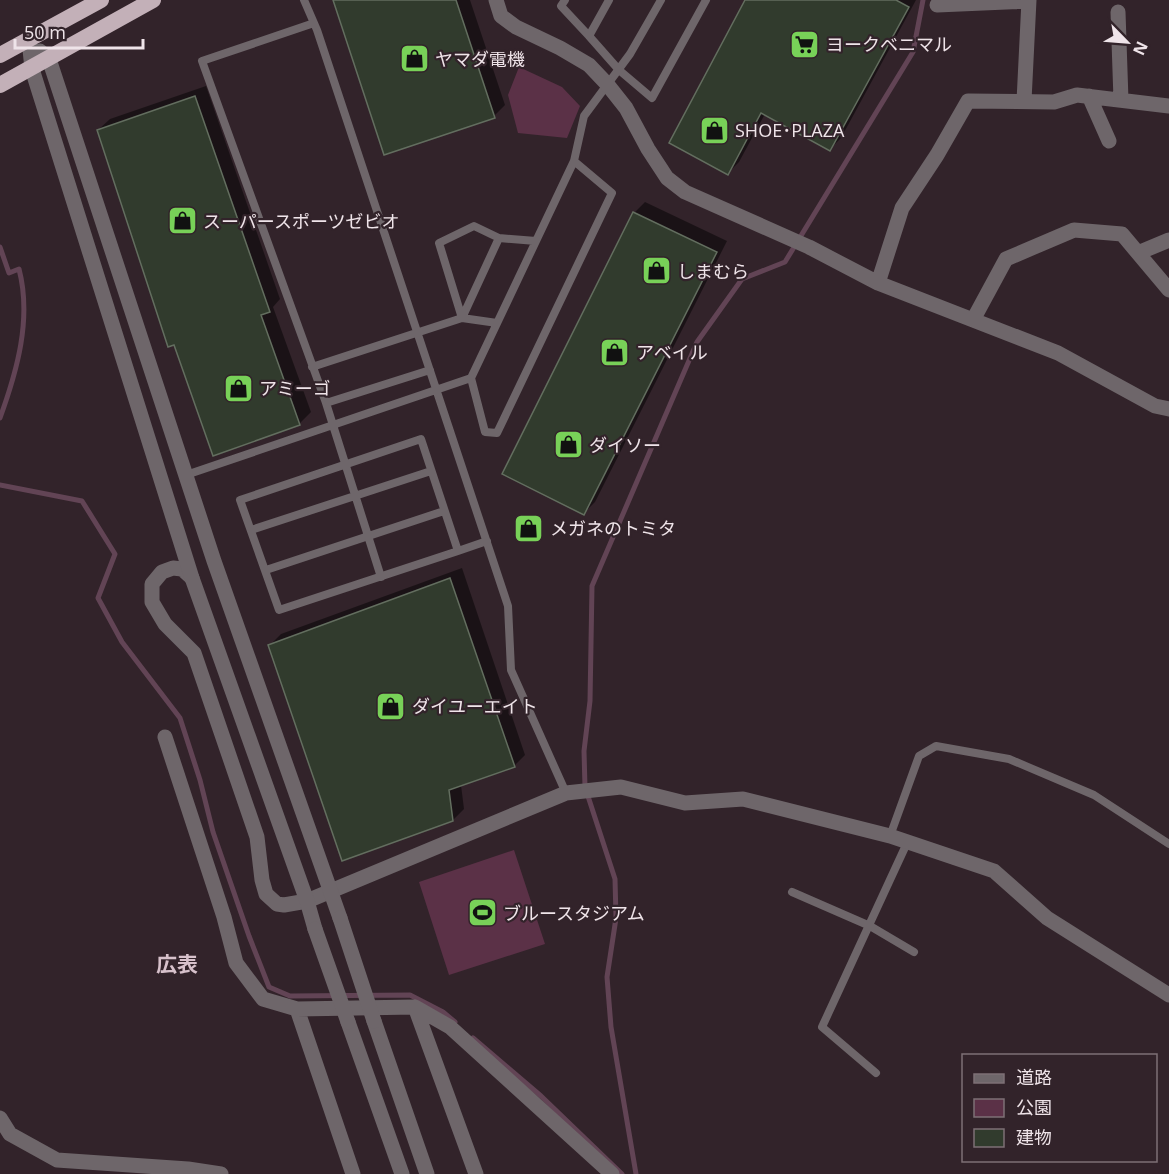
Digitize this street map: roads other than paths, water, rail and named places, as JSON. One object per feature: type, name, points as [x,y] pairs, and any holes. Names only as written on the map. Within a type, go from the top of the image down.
[{"type":"highway","points":[[0,55],[101,0]]},
{"type":"highway","points":[[0,85],[153,0]]},
{"type":"street","points":[[496,0],[501,16],[508,22],[589,65],[626,108],[667,178],[685,192],[809,247],[878,282],[1058,353],[1155,406],[1169,409]]},
{"type":"street","points":[[937,5],[1029,1],[1024,101]]},
{"type":"street","points":[[1118,12],[1121,100]]},
{"type":"street","points":[[29,40],[49,59],[214,561],[332,891],[427,1174]]},
{"type":"street","points":[[29,40],[32,69],[192,578],[402,1174]]},
{"type":"street","points":[[878,282],[902,208],[937,155],[968,101],[1054,102],[1077,95],[1169,106]]},
{"type":"street","points":[[1089,96],[1109,141]]},
{"type":"street","points":[[973,320],[1006,260],[1074,230],[1122,234],[1169,290]]},
{"type":"street","points":[[1138,253],[1169,240]]},
{"type":"street","points":[[192,578],[182,569],[173,568],[162,572],[152,584],[153,602],[165,624],[194,653],[257,837],[266,894],[277,904],[307,901],[566,793],[621,787],[685,803],[743,799],[890,836],[994,871],[1047,918],[1168,991]]},
{"type":"street","points":[[165,737],[224,917],[236,963],[263,999],[297,1008],[415,1007],[450,1027],[612,1174]]},
{"type":"street","points":[[415,1007],[476,1174]]},
{"type":"street","points":[[297,1008],[353,1174]]},
{"type":"street","points":[[0,1118],[10,1134],[57,1160],[188,1169],[220,1174]]},
{"type":"lane","points":[[304,0],[314,23],[508,606],[511,670],[566,793]]},
{"type":"lane","points":[[565,0],[561,6],[619,70],[652,98],[706,0]]},
{"type":"lane","points":[[589,36],[609,0]]},
{"type":"lane","points":[[574,161],[612,193],[497,433],[485,432],[471,378],[574,161],[584,116],[619,70],[661,0]]},
{"type":"lane","points":[[314,23],[202,61],[326,404],[381,577]]},
{"type":"lane","points":[[462,318],[439,243],[474,226],[499,238],[536,241]]},
{"type":"lane","points":[[462,318],[499,238]]},
{"type":"lane","points":[[312,367],[462,318],[497,322]]},
{"type":"lane","points":[[326,404],[430,370]]},
{"type":"lane","points":[[185,475],[471,378]]},
{"type":"lane","points":[[458,551],[421,439],[240,500],[279,610],[487,542]]},
{"type":"lane","points":[[251,530],[431,471]]},
{"type":"lane","points":[[266,570],[444,511]]},
{"type":"lane","points":[[890,836],[919,756],[936,746],[1009,759],[1094,795],[1169,844]]},
{"type":"lane","points":[[876,1073],[822,1027],[907,843]]},
{"type":"lane","points":[[792,892],[870,926],[914,952]]},
{"type":"waterway","points":[[636,1174],[611,1027],[607,977],[616,918],[615,879],[585,787],[584,751],[590,701],[592,586],[697,342],[742,279],[785,262],[913,52],[923,0]]},
{"type":"waterway","points":[[0,247],[9,273],[19,269],[24,307],[21,345],[0,418]]},
{"type":"waterway","points":[[0,485],[82,501],[115,554],[98,598],[122,642],[180,718],[200,780],[213,832],[269,987],[290,996],[410,995],[443,1012],[455,1022]]},
{"type":"waterway","points":[[473,1038],[541,1096],[622,1174]]},
{"type":"place","name":"ヨークベニマル","points":[[805,44]]},
{"type":"place","name":"ヤマダ電機","points":[[414,59]]},
{"type":"place","name":"SHOE･PLAZA","points":[[714,130]]},
{"type":"place","name":"スーパースポーツゼビオ","points":[[182,221]]},
{"type":"place","name":"しまむら","points":[[656,271]]},
{"type":"place","name":"アベイル","points":[[615,352]]},
{"type":"place","name":"アミーゴ","points":[[238,388]]},
{"type":"place","name":"ダイソー","points":[[568,445]]},
{"type":"place","name":"メガネのトミタ","points":[[529,528]]},
{"type":"place","name":"ダイユーエイト","points":[[391,706]]},
{"type":"place","name":"ブルースタジアム","points":[[482,913]]},
{"type":"district","name":"広表","points":[[177,964]]}]
